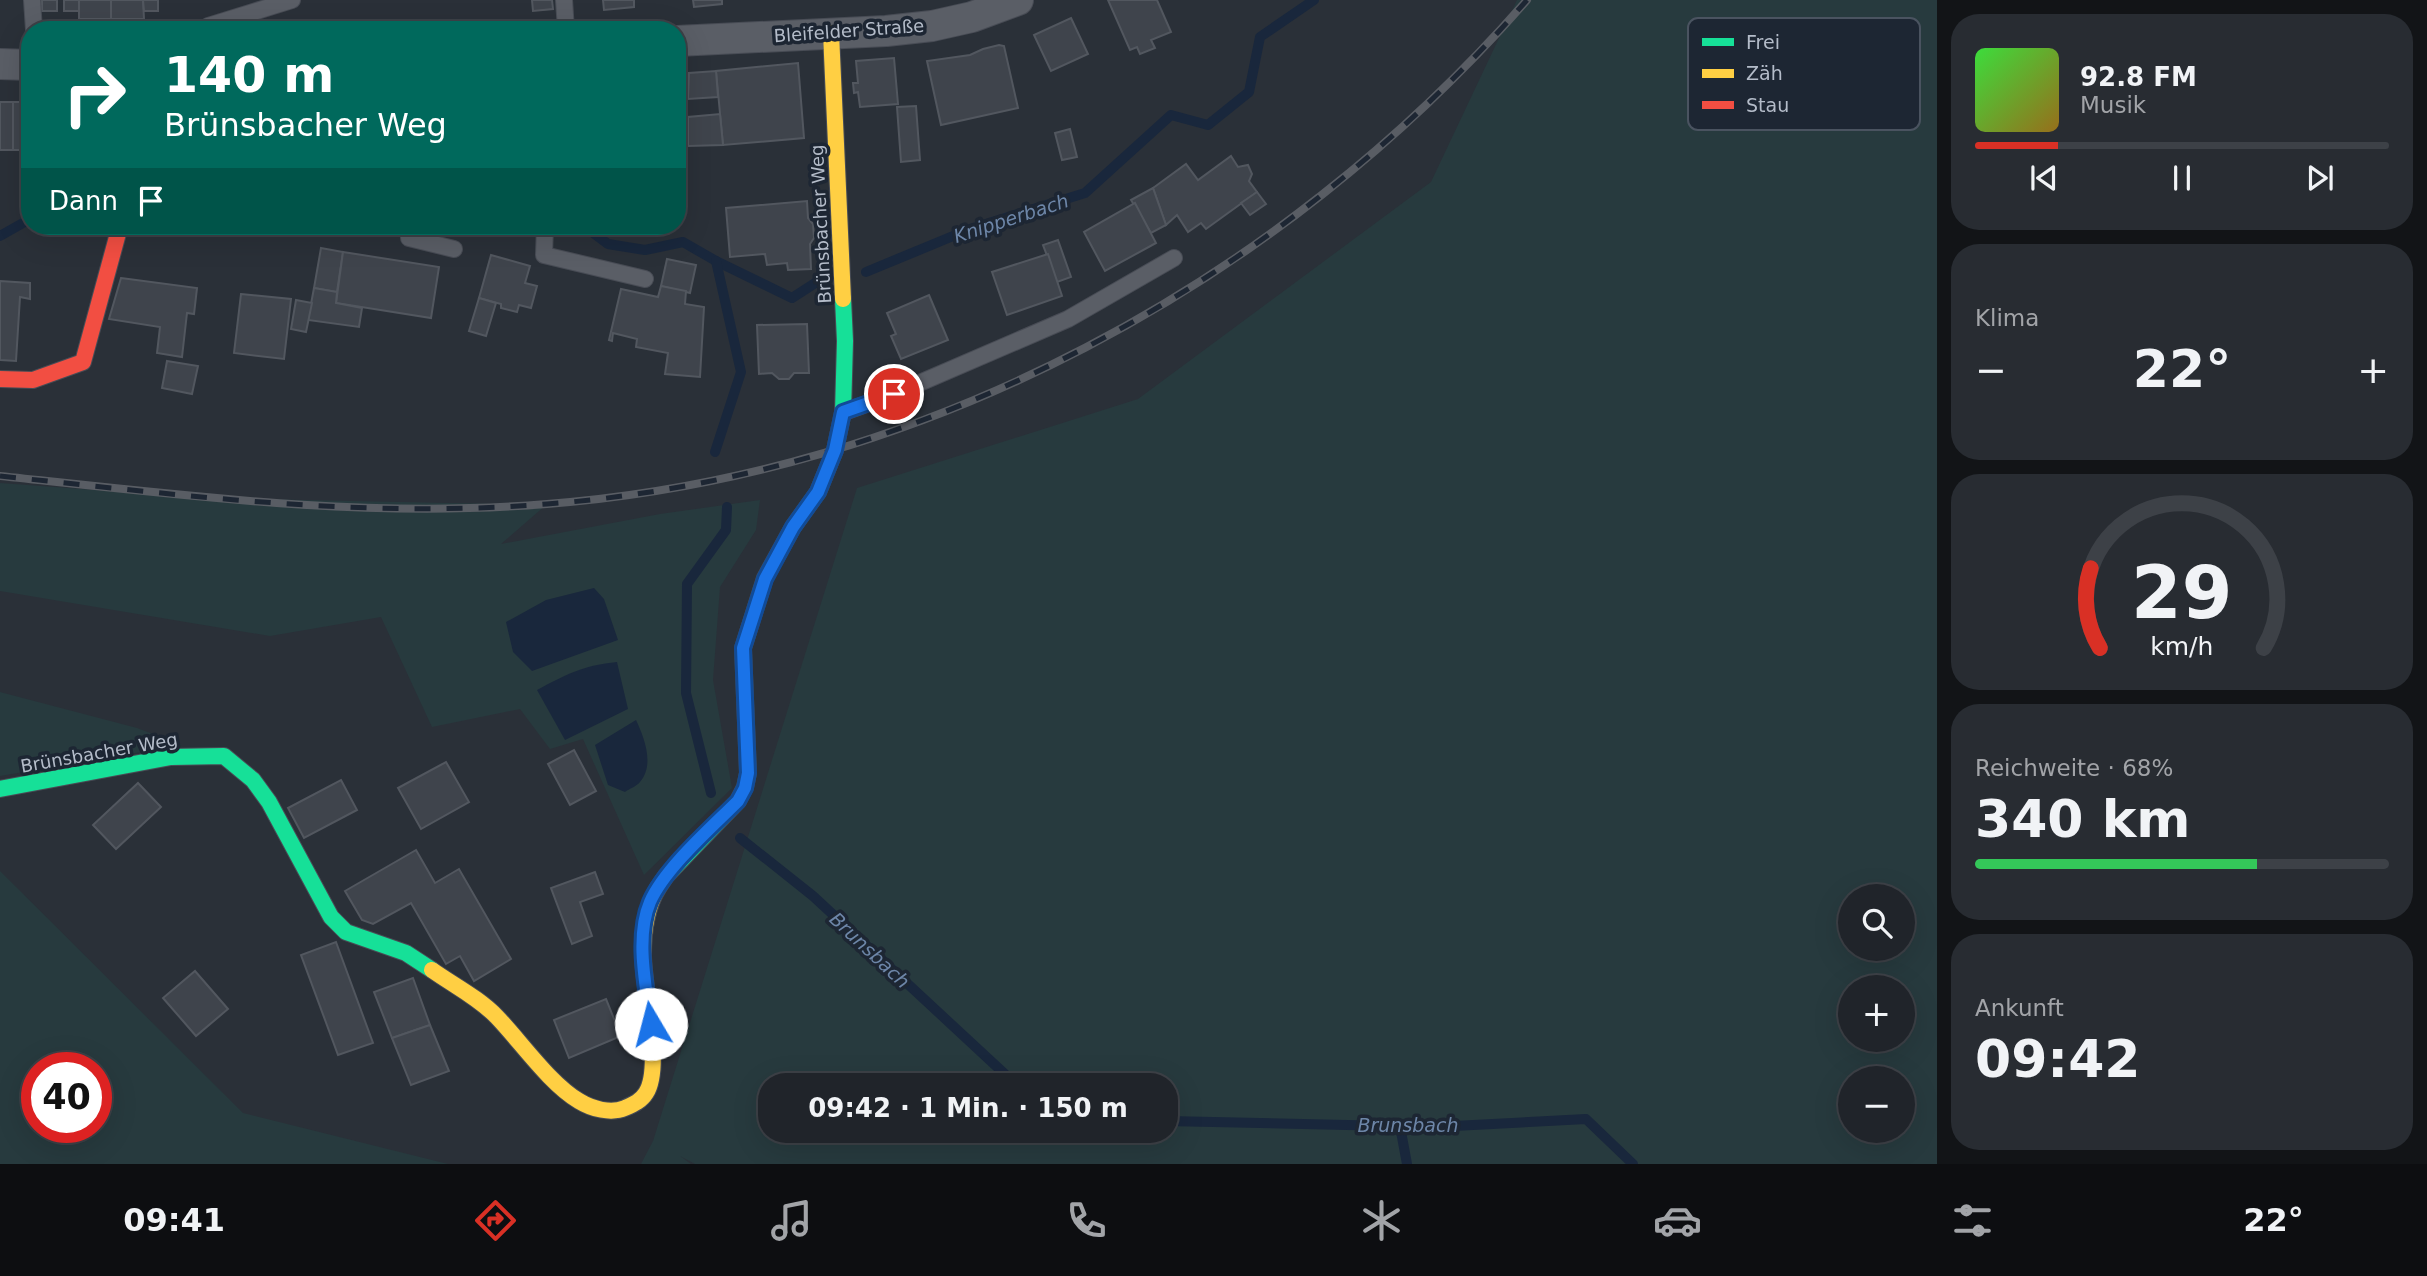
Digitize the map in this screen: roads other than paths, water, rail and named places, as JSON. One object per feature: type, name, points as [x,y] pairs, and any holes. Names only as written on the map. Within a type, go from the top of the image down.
[{"type":"street","name":"Bleifelder Straße","points":[[686,41],[932,26],[972,17],[1018,0]]},
{"type":"street","name":"Brünsbacher Weg","points":[[0,789],[171,757],[224,757],[253,780],[269,802],[331,916],[346,932],[406,953],[463,990],[494,1014],[564,1090],[580,1102],[602,1110],[620,1110],[637,1103],[647,1092],[652,1077],[651,1024],[643,957],[649,903],[666,876],[738,801],[745,788],[748,773],[743,648],[765,579],[793,527],[818,492],[835,450],[843,412],[845,341],[831,33]]},
{"type":"street","points":[[0,65],[21,65]]},
{"type":"street","points":[[0,379],[33,380],[83,362],[118,235]]},
{"type":"lane","points":[[32,0],[33,21]]},
{"type":"lane","points":[[224,21],[292,0]]},
{"type":"lane","points":[[564,0],[565,21]]},
{"type":"lane","points":[[409,235],[409,238],[454,249]]},
{"type":"lane","points":[[545,235],[544,256],[645,279]]},
{"type":"lane","points":[[843,412],[894,394],[1068,319],[1174,258]]},
{"type":"water","points":[[594,588],[604,599],[618,640],[532,671],[513,652],[506,622],[546,600]]},
{"type":"water","points":[[617,662],[628,709],[565,740],[537,690],[575,672]]},
{"type":"water","points":[[636,720],[647,751],[647,768],[640,782],[625,792],[608,785],[595,745]]},
{"type":"waterway","name":"Knipperbach","points":[[866,272],[970,229],[1085,193],[1171,115],[1208,125],[1249,92],[1260,37],[1314,0]]},
{"type":"waterway","name":"Knipperbach","points":[[0,236],[21,224]]},
{"type":"waterway","name":"Knipperbach","points":[[596,235],[608,244],[645,250],[683,242],[792,298],[823,278]]},
{"type":"waterway","name":"Brunsbach","points":[[715,452],[741,372],[716,261]]},
{"type":"waterway","name":"Brunsbach","points":[[711,793],[686,693],[687,584],[726,530],[727,507]]},
{"type":"waterway","name":"Brunsbach","points":[[740,838],[813,896],[1004,1073]]},
{"type":"waterway","name":"Brunsbach","points":[[1178,1121],[1435,1127],[1586,1119],[1633,1164]]},
{"type":"waterway","points":[[1400,1126],[1407,1164]]},
{"type":"railway","points":[[0,476],[273,503],[410,509],[478,508],[547,504],[687,486],[824,453],[957,407],[1085,348],[1207,277],[1322,194],[1429,102],[1527,0]]}]
